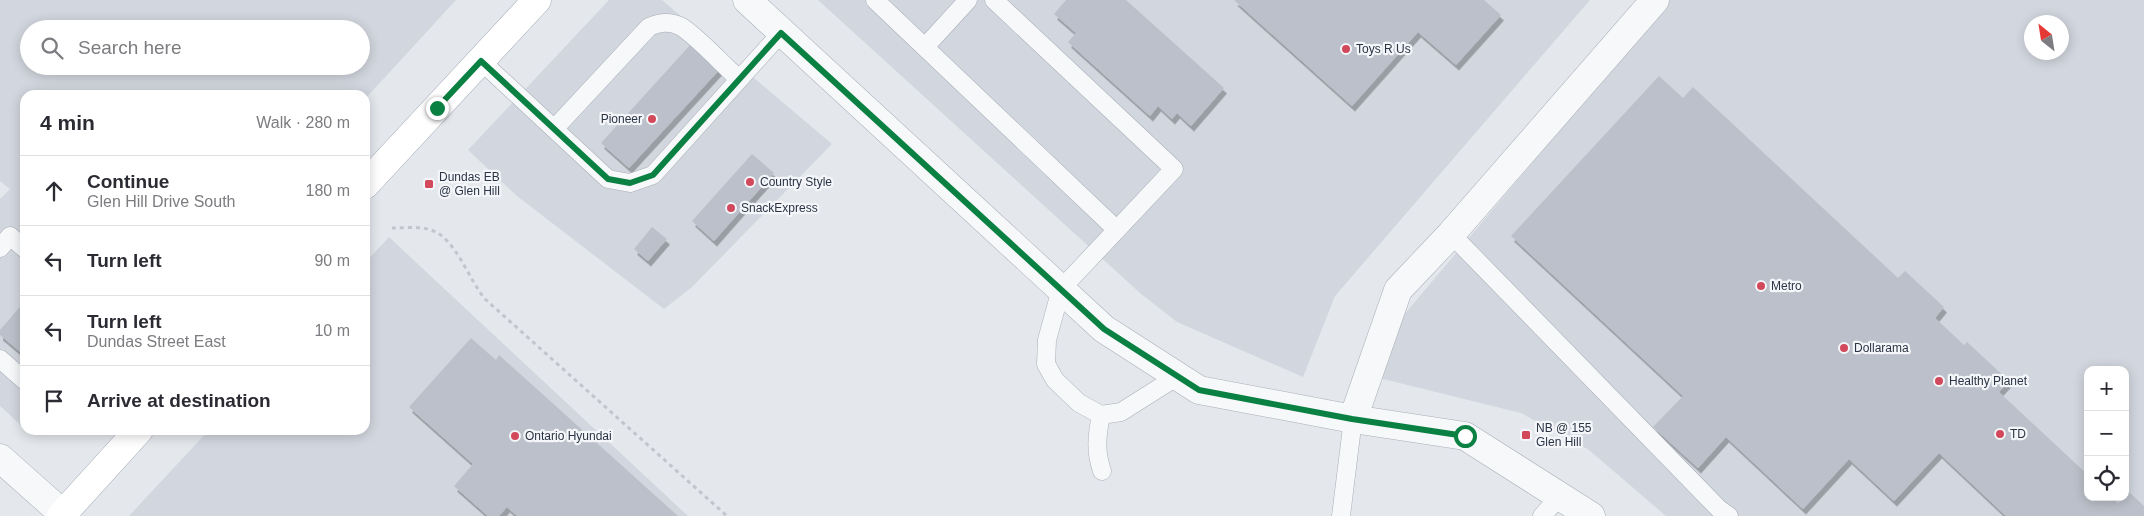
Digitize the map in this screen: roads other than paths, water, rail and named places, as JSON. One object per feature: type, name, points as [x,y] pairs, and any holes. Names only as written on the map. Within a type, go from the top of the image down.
[{"type":"main road","points":[[370,180],[538,0]]},
{"type":"main road","points":[[62,515],[134,435]]},
{"type":"street","points":[[747,0],[1104,329],[1199,390],[1352,419],[1465,436],[1591,516]]},
{"type":"street","points":[[1352,419],[1398,290],[1451,234],[1655,0]]},
{"type":"street","points":[[0,458],[62,515]]},
{"type":"lane","points":[[875,0],[1117,230]]},
{"type":"lane","points":[[925,47],[968,0]]},
{"type":"lane","points":[[994,0],[1174,169],[1061,289],[1046,340],[1046,364],[1055,380],[1079,403],[1101,415],[1121,412],[1178,376]]},
{"type":"lane","points":[[554,129],[650,27],[658,22],[680,26],[739,79]]},
{"type":"lane","points":[[481,61],[608,179],[630,183],[653,175],[781,33]]},
{"type":"lane","points":[[1451,234],[1618,408],[1718,509],[1729,516]]},
{"type":"lane","points":[[0,248],[10,236],[20,245]]},
{"type":"lane","points":[[0,359],[20,377]]},
{"type":"lane","points":[[1101,415],[1097,436],[1097,455],[1102,471]]},
{"type":"lane","points":[[1341,516],[1352,419]]},
{"type":"lane","points":[[1542,516],[1560,496]]},
{"type":"place","name":"Toys R Us","points":[[1346,49]]},
{"type":"place","name":"Pioneer","points":[[652,119]]},
{"type":"place","name":"Country Style","points":[[750,182]]},
{"type":"place","name":"Dundas EB @ Glen Hill","points":[[429,184]]},
{"type":"place","name":"SnackExpress","points":[[731,208]]},
{"type":"place","name":"Metro","points":[[1761,286]]},
{"type":"place","name":"Dollarama","points":[[1844,348]]},
{"type":"place","name":"Healthy Planet","points":[[1939,381]]},
{"type":"place","name":"TD","points":[[2000,434]]},
{"type":"place","name":"NB @ 155 Glen Hill","points":[[1526,435]]},
{"type":"place","name":"Ontario Hyundai","points":[[515,436]]}]
